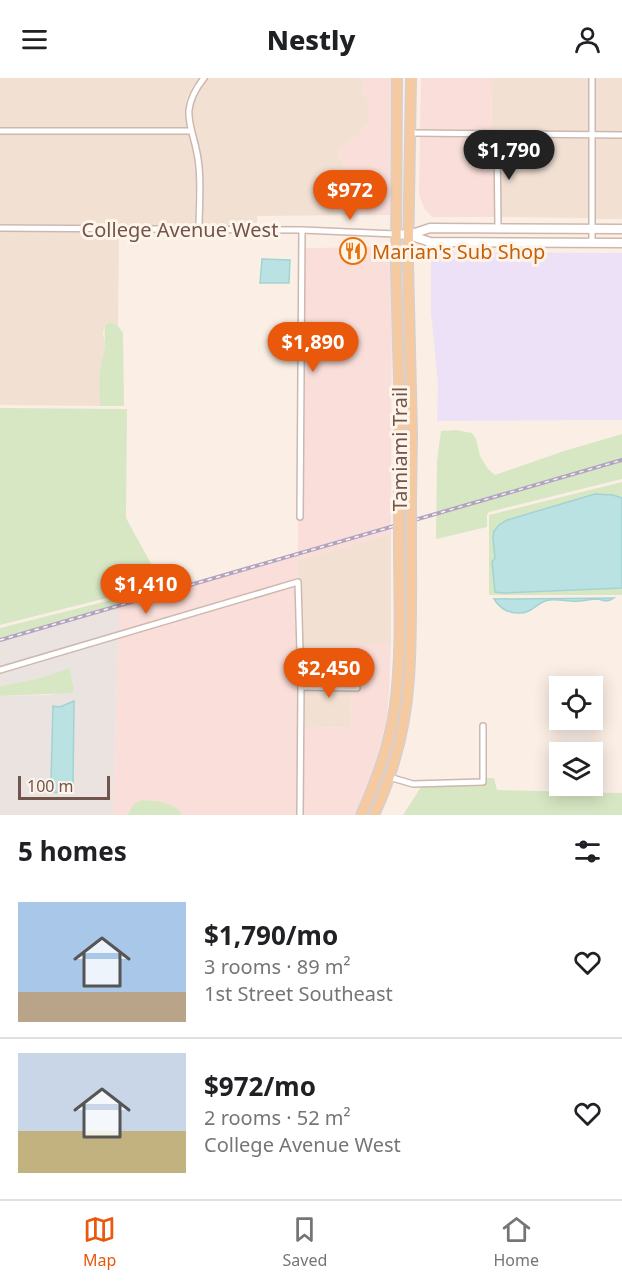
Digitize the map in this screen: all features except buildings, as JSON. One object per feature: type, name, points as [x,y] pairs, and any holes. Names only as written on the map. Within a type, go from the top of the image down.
[{"type":"main road","name":"Tamiami Trail","points":[[361,815],[378,774],[391,727],[395,706],[398,653],[396,234],[398,78]]},
{"type":"main road","name":"Tamiami Trail","points":[[374,815],[389,777],[402,729],[409,678],[411,78]]},
{"type":"main road","points":[[397,118],[406,132],[411,133]]},
{"type":"main road","points":[[409,235],[430,228],[622,229]]},
{"type":"main road","points":[[396,234],[409,235],[430,242],[622,243]]},
{"type":"street","points":[[198,229],[199,169],[188,116],[190,101],[204,78]]},
{"type":"street","points":[[592,78],[592,243]]},
{"type":"street","points":[[0,131],[191,131]]},
{"type":"street","points":[[411,133],[622,135]]},
{"type":"street","points":[[497,135],[498,228]]},
{"type":"street","name":"College Avenue West","points":[[0,228],[302,230],[396,234]]},
{"type":"street","points":[[300,517],[302,230]]},
{"type":"street","points":[[0,670],[298,582],[301,687],[300,815]]},
{"type":"street","points":[[301,687],[357,688]]},
{"type":"street","points":[[389,777],[412,784],[483,782],[483,726]]},
{"type":"shaded area","points":[[0,78],[200,78],[186,100],[187,128],[0,127]]},
{"type":"shaded area","points":[[208,78],[364,78],[362,92],[368,101],[369,121],[358,136],[350,140],[337,153],[344,166],[350,193],[350,215],[257,216],[257,226],[202,226],[202,168],[192,116],[193,102],[198,90]]},
{"type":"shaded area","points":[[364,78],[391,78],[390,215],[350,215],[350,192],[344,166],[337,153],[350,140],[358,136],[369,121],[368,101],[362,92]]},
{"type":"shaded area","points":[[421,78],[491,78],[492,131],[420,130]]},
{"type":"shaded area","points":[[491,78],[589,78],[589,131],[492,131]]},
{"type":"shaded area","points":[[595,78],[622,78],[622,131],[595,131]]},
{"type":"shaded area","points":[[0,134],[189,135],[196,169],[195,226],[0,224]]},
{"type":"shaded area","points":[[420,137],[493,138],[495,217],[433,217],[429,214],[419,194]]},
{"type":"shaded area","points":[[501,138],[589,139],[589,218],[501,217]]},
{"type":"shaded area","points":[[595,139],[622,139],[622,219],[595,219]]},
{"type":"shaded area","points":[[0,231],[112,232],[112,234],[119,235],[118,326],[111,322],[105,325],[103,333],[105,342],[100,371],[100,406],[0,405]]},
{"type":"shaded area","points":[[376,247],[387,255],[392,263],[391,534],[298,560],[298,578],[119,631],[119,604],[298,552],[298,520],[303,520],[305,248]]},
{"type":"shaded area","points":[[431,252],[622,253],[622,420],[437,421],[438,382],[431,312]]},
{"type":"shaded area","points":[[391,534],[391,644],[350,644],[350,684],[304,684],[302,584],[301,579],[298,578],[298,560]]},
{"type":"shaded area","points":[[295,587],[298,687],[297,815],[182,815],[182,813],[128,812],[127,815],[113,815],[118,639]]},
{"type":"shaded area","points":[[119,604],[119,631],[0,666],[0,639]]},
{"type":"shaded area","points":[[118,639],[113,815],[0,815],[0,696],[48,695],[74,690],[70,668],[40,678],[0,686],[0,673]],"holes":[[[74,701],[53,792],[51,782],[53,706],[60,707]]]},
{"type":"shaded area","points":[[350,644],[391,644],[386,722],[378,752],[368,787],[354,815],[303,815],[304,728],[351,727],[350,691],[360,691],[360,685],[350,684]]},
{"type":"shaded area","points":[[304,691],[350,691],[351,727],[304,728]]},
{"type":"green space","points":[[111,322],[123,333],[124,406],[100,406],[99,380],[105,344],[105,325]]},
{"type":"green space","points":[[0,408],[127,409],[126,518],[162,584],[0,625]]},
{"type":"green space","points":[[456,430],[472,433],[476,439],[480,456],[495,475],[622,434],[622,479],[489,512],[487,527],[436,539],[437,461],[441,431]]},
{"type":"green space","points":[[622,482],[622,595],[489,595],[489,515]]},
{"type":"green space","points":[[135,594],[135,599],[0,639],[0,628]]},
{"type":"green space","points":[[70,668],[74,690],[72,693],[0,696],[0,686],[40,678]]},
{"type":"green space","points":[[486,778],[494,778],[497,790],[549,791],[549,796],[603,796],[603,793],[622,793],[622,815],[403,815],[421,787],[486,785]]},
{"type":"green space","points":[[142,800],[170,805],[182,815],[127,815],[134,804]]},
{"type":"water","points":[[262,259],[290,260],[289,283],[260,283]]},
{"type":"water","points":[[595,494],[622,498],[622,588],[495,592],[492,562],[495,558],[493,538],[494,531],[499,525],[507,520]]},
{"type":"water","points":[[614,598],[607,601],[597,599],[550,600],[523,613],[510,612],[494,599]]},
{"type":"water","points":[[74,701],[73,785],[59,793],[53,792],[51,782],[53,706],[60,707]]},
{"type":"railway","points":[[0,640],[622,460]]},
{"type":"place","name":"Marian's Sub Shop","points":[[353,251]]}]
